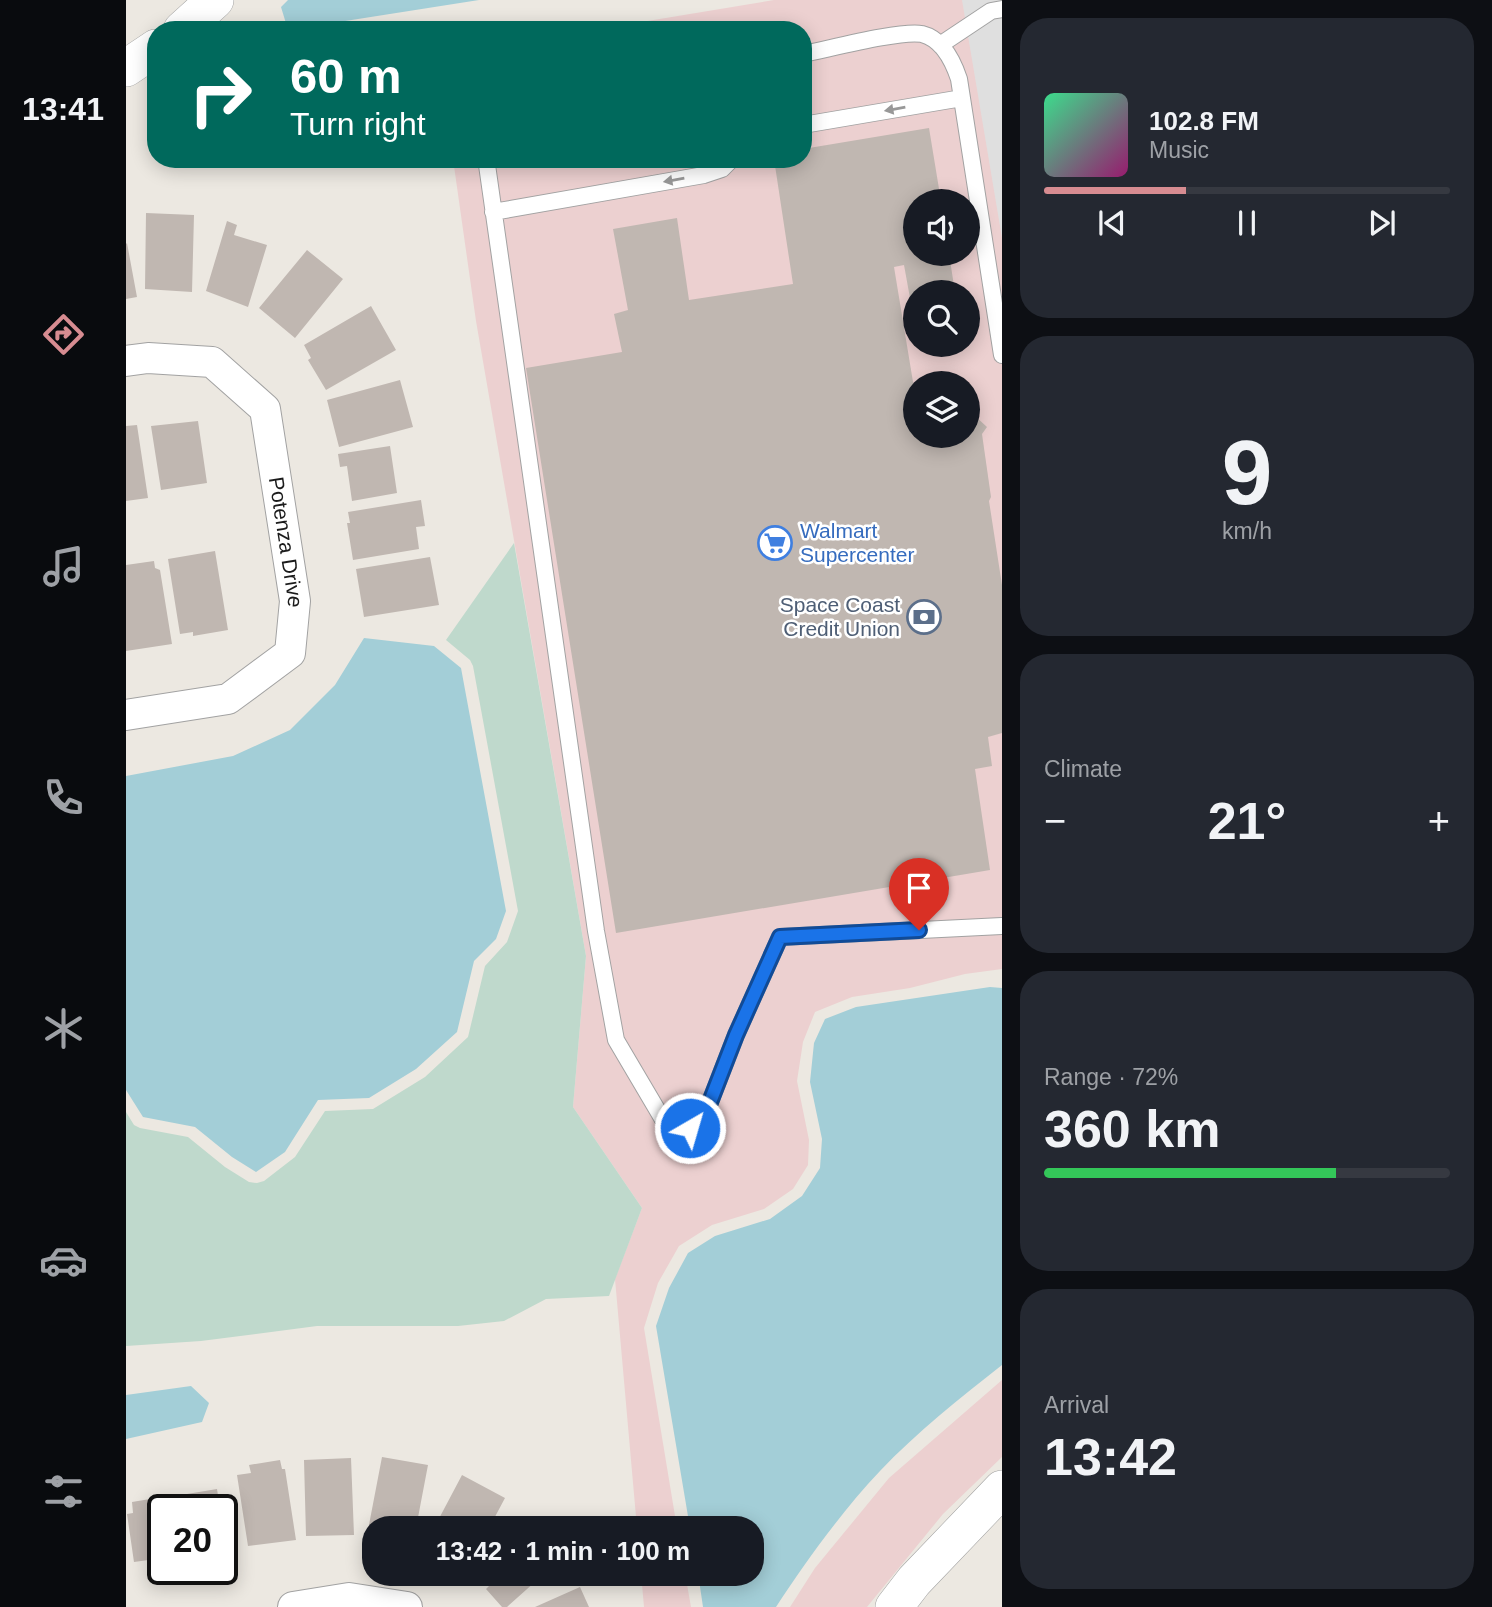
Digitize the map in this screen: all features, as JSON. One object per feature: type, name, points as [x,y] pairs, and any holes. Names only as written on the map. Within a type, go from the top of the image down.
[{"type":"street","points":[[192,21],[215,0]]},
{"type":"street","points":[[126,68],[147,54]]},
{"type":"street","name":"Potenza Drive","points":[[126,361],[148,358],[212,362],[265,409],[295,601],[290,653],[228,699],[126,715]]},
{"type":"street","points":[[894,1607],[914,1581],[1002,1489]]},
{"type":"street","points":[[293,1607],[349,1598],[407,1607]]},
{"type":"lane","points":[[940,45],[991,11],[1002,9]]},
{"type":"lane","points":[[812,52],[904,34],[923,34],[940,45],[954,62],[1002,355]]},
{"type":"lane","points":[[812,123],[962,98]]},
{"type":"lane","points":[[486,168],[596,931],[616,1040],[674,1140],[705,1115],[736,1035],[780,937],[1002,926]]},
{"type":"lane","points":[[493,212],[704,175],[723,168]]},
{"type":"shaded area","points":[[774,0],[1002,0],[1002,969],[852,997],[815,1012],[803,1042],[797,1081],[809,1140],[808,1165],[793,1189],[764,1209],[712,1225],[679,1246],[658,1283],[644,1328],[675,1516],[636,1516],[615,1279],[642,1208],[573,1107],[586,956],[476,321],[454,168],[812,168],[812,21],[647,21]]},
{"type":"shaded area","points":[[962,0],[1002,0],[1002,238]]},
{"type":"shaded area","points":[[1002,1380],[1002,1457],[943,1514],[867,1607],[790,1607],[815,1568],[889,1478]]},
{"type":"shaded area","points":[[642,1586],[687,1586],[691,1607],[644,1607]]},
{"type":"green space","points":[[514,543],[586,956],[573,1107],[642,1208],[609,1296],[546,1299],[504,1321],[458,1326],[317,1326],[201,1341],[126,1346],[126,1112],[134,1125],[188,1137],[225,1167],[249,1182],[257,1183],[264,1181],[295,1157],[325,1111],[373,1109],[425,1077],[468,1037],[485,966],[507,942],[518,911],[473,666],[470,660],[446,640]]},
{"type":"water","points":[[288,0],[479,0],[345,21],[285,21],[281,7]]},
{"type":"water","points":[[364,638],[434,646],[461,668],[506,911],[496,939],[474,961],[457,1032],[416,1069],[369,1098],[318,1100],[285,1152],[256,1172],[232,1157],[195,1127],[143,1117],[126,1090],[126,776],[233,756],[290,730],[335,685]]},
{"type":"water","points":[[990,987],[1002,988],[1002,1365],[924,1429],[880,1471],[825,1536],[776,1607],[703,1607],[700,1586],[764,1586],[764,1516],[688,1516],[656,1326],[669,1288],[688,1253],[715,1236],[770,1219],[802,1196],[820,1168],[822,1139],[810,1082],[814,1043],[825,1019],[856,1007]]},
{"type":"water","points":[[191,1386],[209,1403],[202,1422],[126,1439],[126,1395]]},
{"type":"building","name":"Walmart Supercenter","points":[[929,128],[939,189],[903,189],[903,265],[894,267],[903,321],[903,357],[909,357],[911,371],[903,371],[903,448],[980,448],[980,421],[987,427],[982,434],[1002,585],[1002,733],[988,737],[992,766],[975,769],[990,870],[616,933],[526,368],[622,352],[614,314],[628,310],[613,229],[677,218],[689,300],[793,284],[775,168],[812,168],[812,148]]},
{"type":"building","points":[[146,213],[194,215],[192,292],[145,289]]},
{"type":"building","points":[[227,221],[237,225],[234,235],[267,245],[248,307],[206,291]]},
{"type":"building","points":[[126,244],[137,297],[126,299]]},
{"type":"building","points":[[307,250],[343,279],[295,338],[259,308]]},
{"type":"building","name":"Walmart Supercenter","points":[[904,266],[951,266],[953,280],[907,280]]},
{"type":"building","points":[[371,306],[396,350],[326,390],[308,360],[311,358],[304,345]]},
{"type":"building","points":[[400,380],[413,427],[339,447],[327,400]]},
{"type":"building","points":[[198,421],[207,483],[161,490],[151,426]]},
{"type":"building","points":[[137,425],[148,498],[126,501],[126,426]]},
{"type":"building","points":[[390,446],[397,493],[352,501],[347,466],[340,467],[338,454]]},
{"type":"building","points":[[421,500],[425,526],[416,527],[419,549],[353,560],[347,523],[350,523],[348,512]]},
{"type":"building","points":[[215,551],[228,630],[193,636],[193,632],[180,634],[168,559]]},
{"type":"building","points":[[430,557],[439,605],[364,617],[356,569]]},
{"type":"building","points":[[154,561],[155,568],[160,570],[172,644],[126,651],[126,565]]},
{"type":"building","points":[[382,1457],[428,1465],[418,1516],[371,1516]]},
{"type":"building","points":[[351,1458],[354,1535],[306,1536],[304,1460]]},
{"type":"building","points":[[280,1460],[282,1469],[285,1469],[296,1540],[248,1546],[237,1475],[251,1473],[249,1465]]},
{"type":"building","points":[[462,1475],[505,1498],[495,1516],[440,1516]]},
{"type":"building","points":[[217,1489],[218,1494],[187,1494]]},
{"type":"building","points":[[147,1500],[147,1560],[134,1562],[127,1514],[133,1513],[132,1502]]},
{"type":"building","points":[[489,1586],[530,1586],[507,1607],[502,1607],[486,1589]]},
{"type":"building","points":[[580,1587],[589,1607],[535,1607]]},
{"type":"place","name":"Walmart Supercenter","points":[[775,543]]},
{"type":"place","name":"Space Coast Credit Union","points":[[924,617]]},
{"type":"route","points":[[690,1128],[705,1115],[736,1035],[780,937],[919,930]]}]
